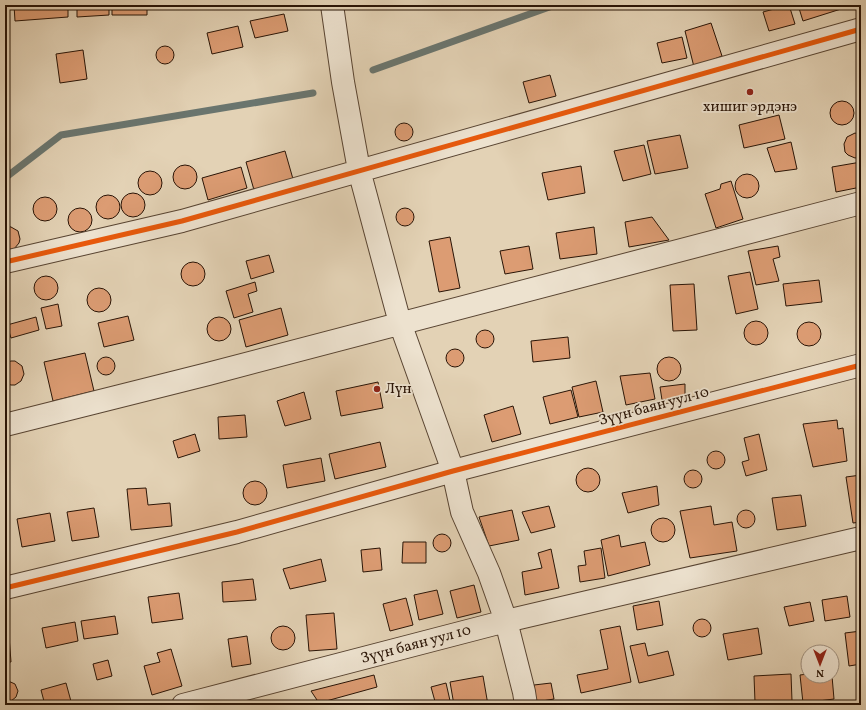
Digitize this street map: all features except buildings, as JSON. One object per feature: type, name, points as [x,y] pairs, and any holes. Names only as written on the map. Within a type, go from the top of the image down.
[{"type":"street","points":[[332,5],[343,82],[359,170],[400,323],[453,471],[462,512],[489,573],[506,622],[526,705]]},
{"type":"street","points":[[5,262],[182,222],[359,170],[861,29]]},
{"type":"street","points":[[5,425],[208,374],[861,203]]},
{"type":"street","name":"Зүүн баян уул 10","points":[[5,588],[237,532],[453,471],[861,365]]},
{"type":"street","name":"Зүүн баян уул 10","points":[[183,705],[506,622],[861,538]]},
{"type":"waterway","points":[[373,70],[555,5]]},
{"type":"waterway","points":[[5,178],[61,135],[313,93]]},
{"type":"cycle path","points":[[5,262],[182,221],[861,29]]},
{"type":"cycle path","points":[[5,588],[237,532],[453,471],[861,365]]},
{"type":"place","name":"хишиг эрдэнэ","points":[[750,92]]},
{"type":"place","name":"Лүн","points":[[377,389]]}]
